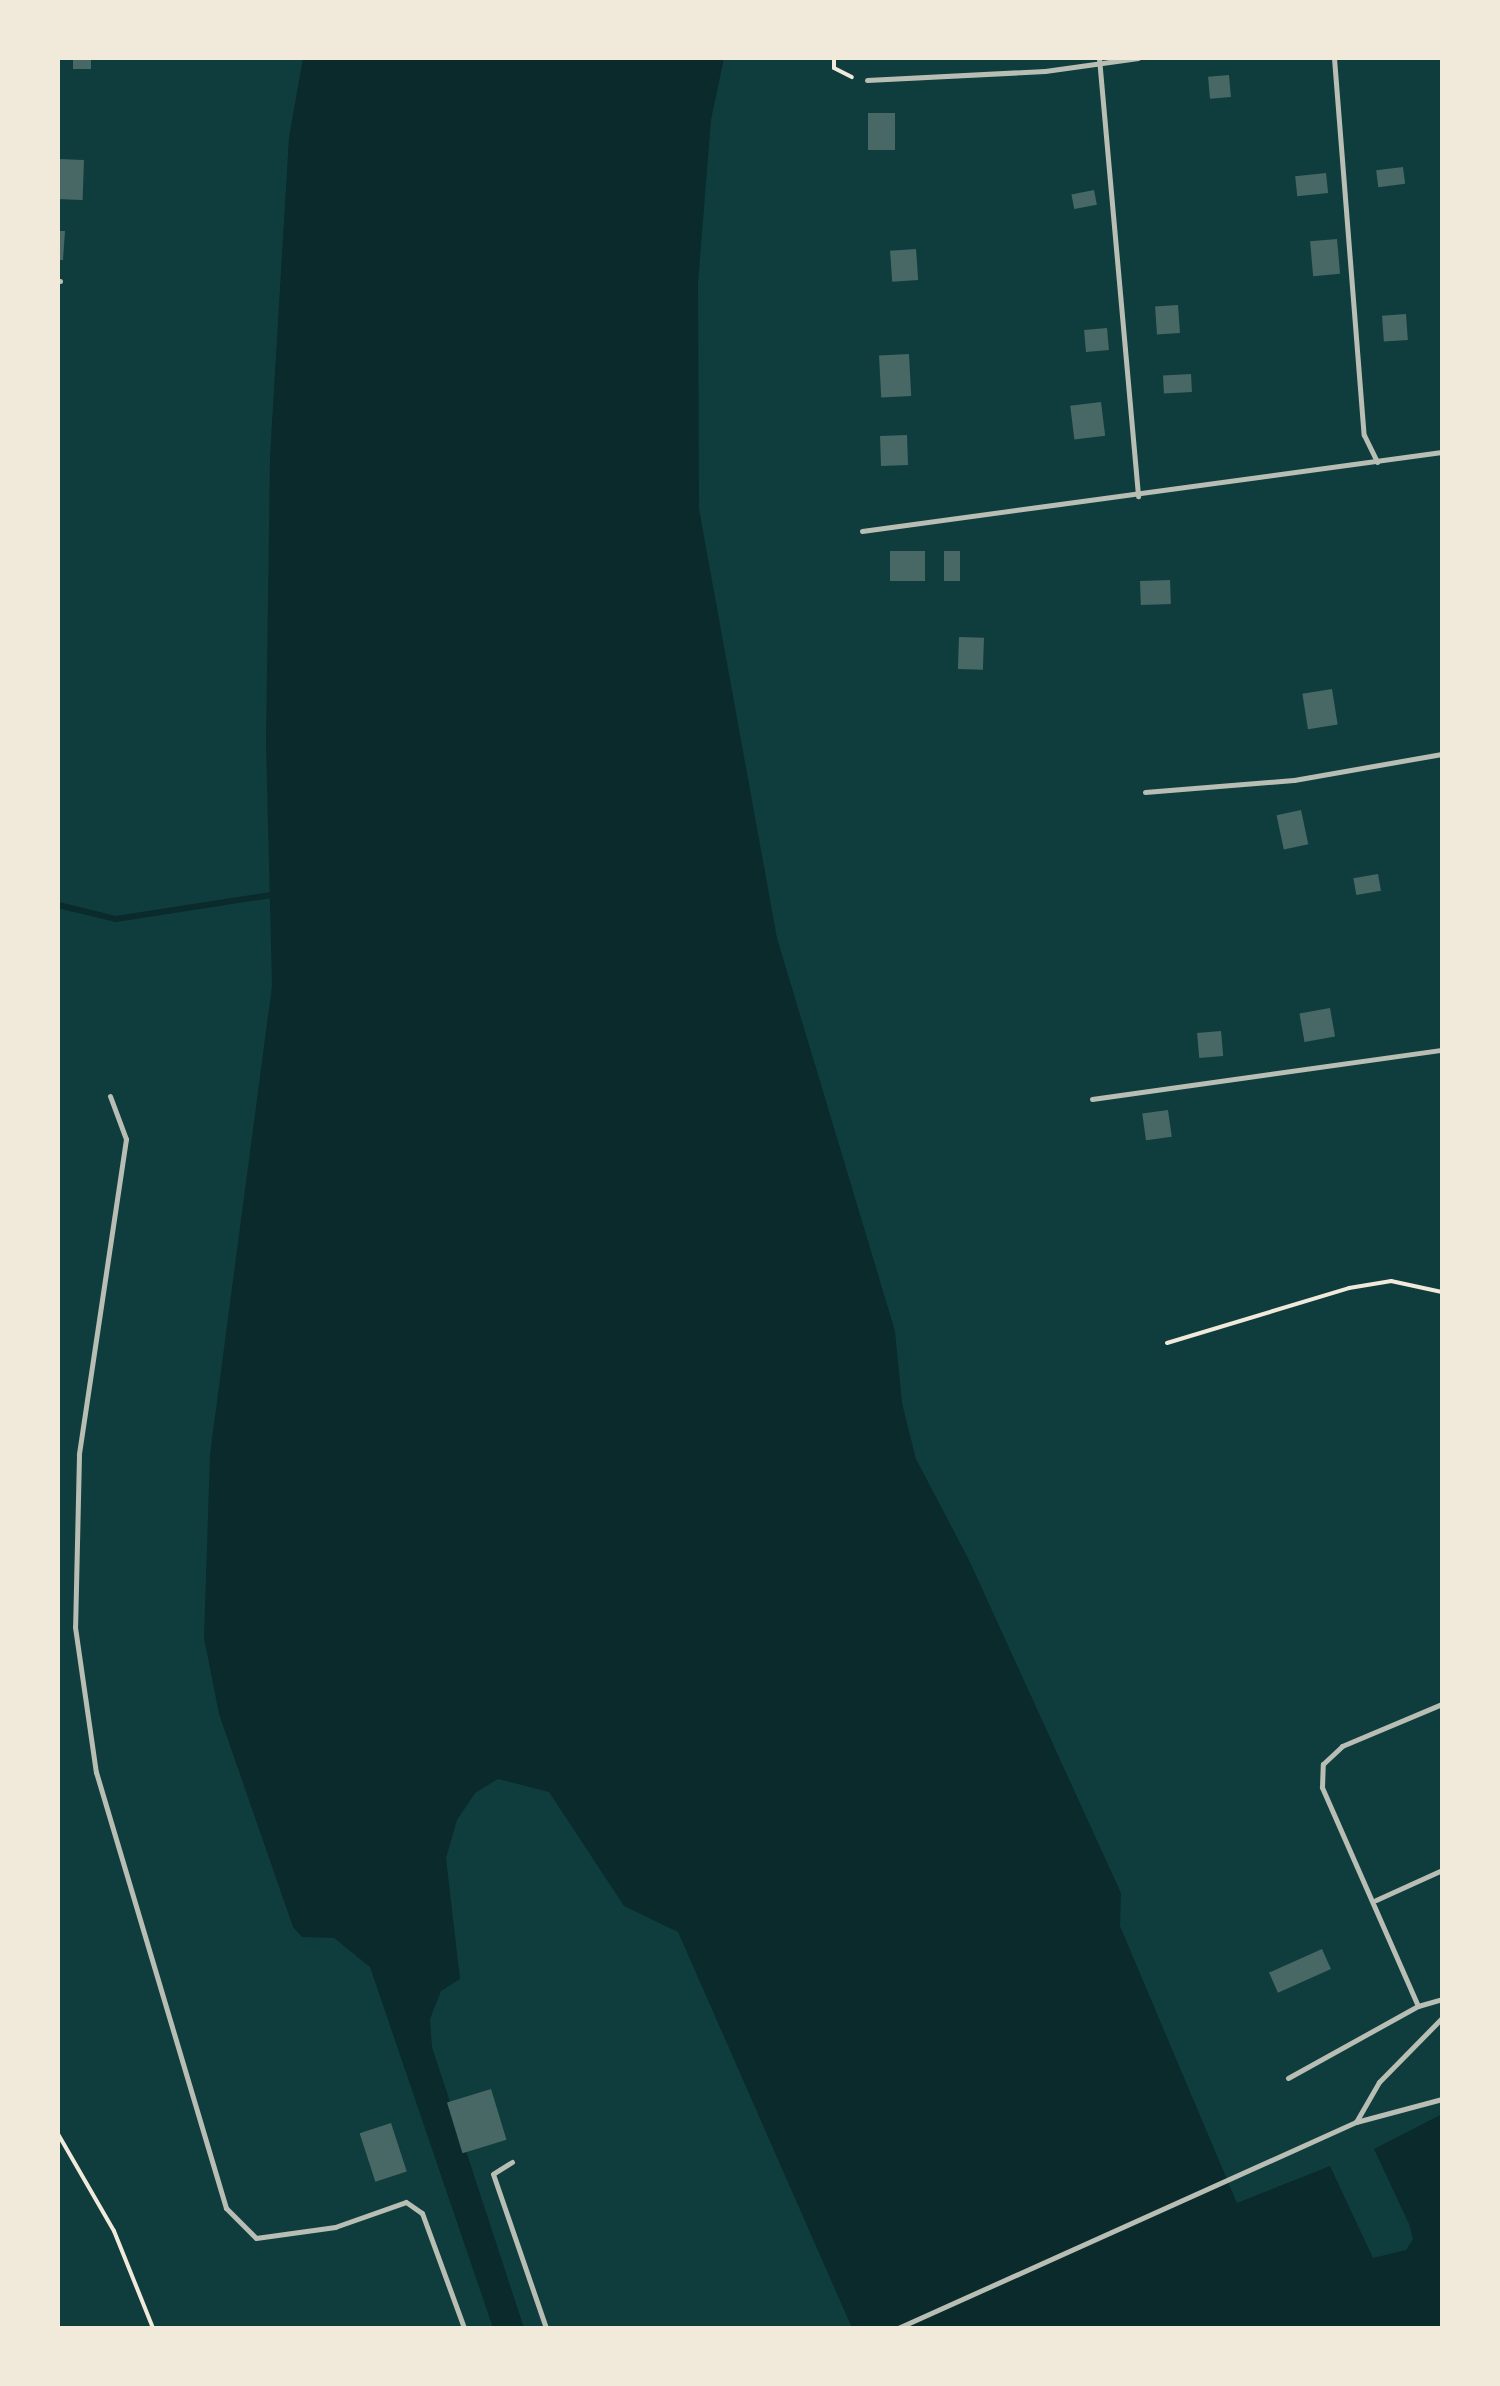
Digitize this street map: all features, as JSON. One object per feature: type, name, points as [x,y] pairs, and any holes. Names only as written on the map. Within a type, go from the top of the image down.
[{"type":"lane","points":[[867,80],[1138,58]]},
{"type":"lane","points":[[1334,58],[1364,435],[1378,462]]},
{"type":"lane","points":[[1099,61],[1138,496]]},
{"type":"lane","points":[[862,531],[1442,452]]},
{"type":"lane","points":[[1146,792],[1294,780],[1442,754]]},
{"type":"lane","points":[[1092,1099],[1442,1050]]},
{"type":"lane","points":[[110,1096],[126,1139],[79,1455],[75,1627],[102,1790],[226,2208],[256,2238],[336,2227],[406,2202],[422,2213],[464,2328]]},
{"type":"lane","points":[[1418,2006],[1376,1900],[1322,1788],[1323,1764],[1342,1746],[1442,1704]]},
{"type":"lane","points":[[1376,1900],[1442,1870]]},
{"type":"lane","points":[[1288,2078],[1418,2006],[1442,1998]]},
{"type":"lane","points":[[1356,2122],[1379,2082],[1442,2018]]},
{"type":"lane","points":[[898,2328],[1356,2122],[1442,2099]]},
{"type":"lane","points":[[512,2162],[493,2174],[546,2328]]},
{"type":"path","points":[[834,58],[834,68],[867,80]]},
{"type":"path","points":[[1167,1343],[1349,1288],[1392,1281],[1442,1292]]},
{"type":"path","points":[[58,2134],[114,2231],[153,2328]]},
{"type":"water","points":[[303,58],[724,58],[711,120],[698,283],[699,509],[777,938],[895,1331],[902,1403],[916,1459],[969,1560],[1121,1893],[1120,1926],[1237,2203],[1330,2166],[1373,2258],[1406,2250],[1413,2239],[1409,2224],[1374,2149],[1442,2114],[1442,2328],[852,2328],[678,1932],[624,1906],[549,1792],[498,1779],[475,1793],[457,1820],[446,1858],[460,1979],[441,1991],[430,2019],[432,2047],[524,2328],[493,2328],[370,1967],[334,1938],[302,1937],[293,1927],[219,1714],[204,1638],[210,1454],[272,986],[266,743],[270,456],[289,137]]},
{"type":"building","points":[[73,58],[91,58],[91,69],[73,69]]},
{"type":"building","points":[[1229,75],[1231,97],[1210,99],[1208,77]]},
{"type":"building","points":[[868,113],[895,113],[895,150],[868,150]]},
{"type":"building","points":[[58,159],[84,160],[83,200],[58,199]]},
{"type":"building","points":[[1403,167],[1405,184],[1378,187],[1376,170]]},
{"type":"building","points":[[1326,173],[1328,193],[1297,196],[1295,176]]},
{"type":"building","points":[[1094,190],[1097,205],[1074,209],[1071,194]]},
{"type":"building","points":[[58,231],[65,231],[63,260],[58,260]]},
{"type":"building","points":[[1337,239],[1340,274],[1313,276],[1310,241]]},
{"type":"building","points":[[916,249],[918,280],[892,282],[890,251]]},
{"type":"building","points":[[1178,305],[1180,333],[1157,335],[1155,307]]},
{"type":"building","points":[[1406,314],[1408,340],[1384,342],[1382,316]]},
{"type":"building","points":[[1107,328],[1109,350],[1086,352],[1084,330]]},
{"type":"building","points":[[909,354],[911,396],[881,398],[879,356]]},
{"type":"building","points":[[1191,374],[1192,392],[1164,393],[1163,375]]},
{"type":"building","points":[[1101,402],[1105,436],[1074,440],[1070,406]]},
{"type":"building","points":[[907,435],[908,465],[881,466],[880,436]]},
{"type":"building","points":[[890,551],[925,551],[925,581],[890,581]]},
{"type":"building","points":[[944,551],[960,551],[960,581],[944,581]]},
{"type":"building","points":[[1170,580],[1171,604],[1141,605],[1140,581]]},
{"type":"building","points":[[959,637],[984,638],[983,670],[958,669]]},
{"type":"building","points":[[1332,689],[1338,725],[1308,729],[1302,694]]},
{"type":"building","points":[[1301,810],[1308,844],[1284,849],[1277,815]]},
{"type":"building","points":[[1378,874],[1381,891],[1356,895],[1353,878]]},
{"type":"building","points":[[1330,1008],[1335,1037],[1305,1042],[1299,1013]]},
{"type":"building","points":[[1221,1031],[1223,1056],[1199,1058],[1197,1033]]},
{"type":"building","points":[[1168,1110],[1172,1137],[1146,1140],[1142,1114]]},
{"type":"building","points":[[1322,1949],[1331,1969],[1278,1993],[1269,1973]]},
{"type":"building","points":[[491,2089],[506,2140],[463,2153],[447,2102]]},
{"type":"building","points":[[391,2123],[407,2172],[375,2182],[360,2133]]},
{"type":"waterway","points":[[58,905],[116,919],[278,894]]}]
